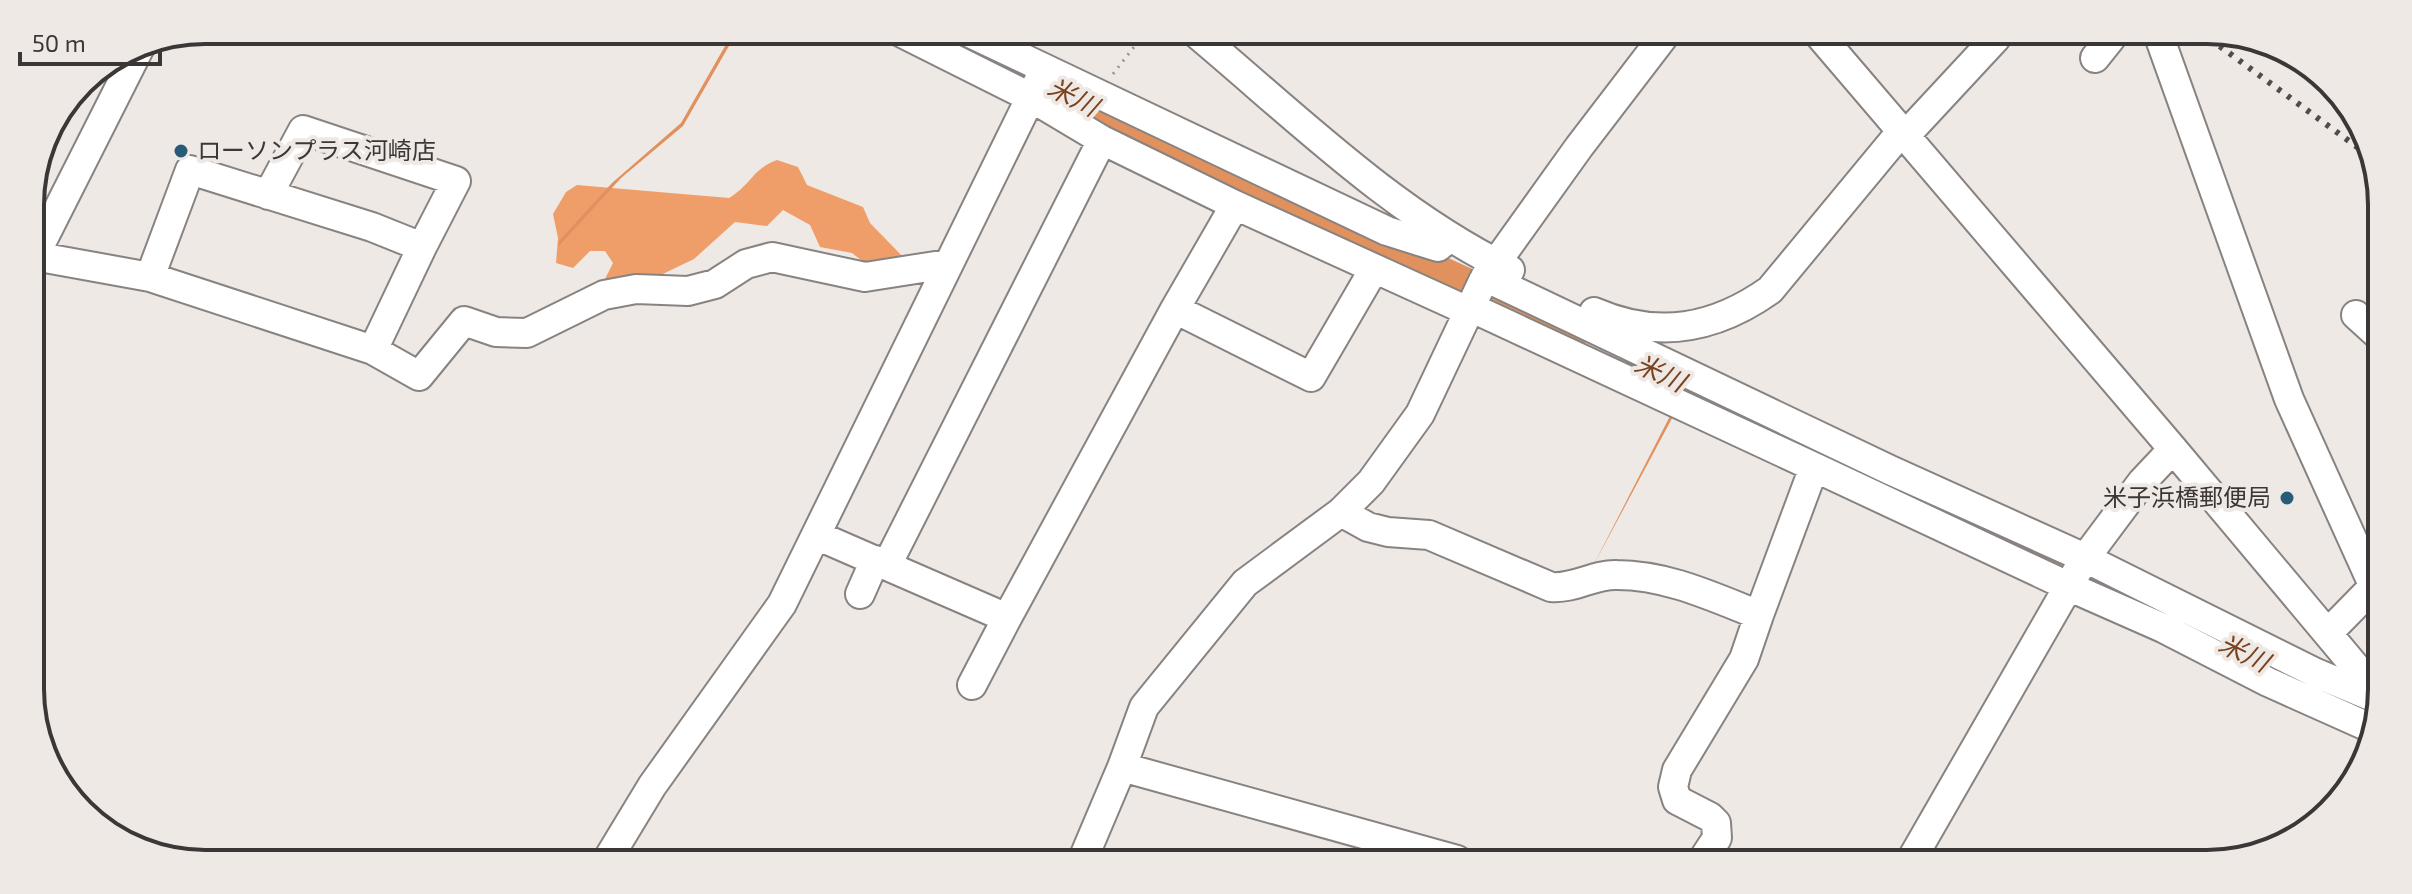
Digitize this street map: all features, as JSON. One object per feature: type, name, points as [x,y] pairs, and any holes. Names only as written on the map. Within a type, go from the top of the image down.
[{"type":"street","points":[[924,44],[1030,97],[1102,140],[1374,269],[1598,313],[1632,326],[1671,327],[1711,321],[1744,308],[1770,290],[1902,135],[1990,44]]},
{"type":"street","points":[[992,44],[1044,70],[1099,92],[1387,231],[1438,247],[1450,237]]},
{"type":"street","points":[[1209,44],[1377,185],[1450,237],[1479,290],[1814,467],[2077,572],[2368,695]]},
{"type":"street","points":[[1087,850],[1144,707],[1245,583],[1341,512],[1371,482],[1420,414],[1479,290],[1579,147],[1658,44]]},
{"type":"street","points":[[1827,44],[2368,682]]},
{"type":"street","points":[[2162,44],[2289,399],[2368,573]]},
{"type":"street","points":[[44,236],[132,62]]},
{"type":"street","points":[[613,850],[652,786],[782,604],[1044,70]]},
{"type":"street","points":[[268,195],[303,130],[456,181],[373,350]]},
{"type":"street","points":[[860,594],[881,562],[1102,140]]},
{"type":"street","points":[[150,277],[190,170],[372,227],[422,247]]},
{"type":"street","points":[[972,685],[1175,309],[1235,205]]},
{"type":"street","points":[[44,262],[150,277],[373,350],[419,376],[464,321],[496,332],[527,333],[604,295],[636,289],[688,291],[715,284],[746,264],[772,257],[865,277],[948,264]]},
{"type":"street","points":[[1175,309],[1311,377],[1374,269]]},
{"type":"street","points":[[1479,290],[1890,470],[2077,572],[2163,628],[2268,682],[2364,725]]},
{"type":"street","points":[[2356,315],[2368,326]]},
{"type":"street","points":[[1917,850],[2077,572],[2142,482],[2173,449]]},
{"type":"street","points":[[1709,850],[1717,838],[1716,823],[1677,800],[1673,787],[1677,770],[1744,659],[1814,467]]},
{"type":"street","points":[[1341,512],[1368,527],[1429,535],[1551,587],[1566,588],[1612,574],[1639,576],[1677,583],[1759,615]]},
{"type":"street","points":[[816,535],[1007,618]]},
{"type":"street","points":[[2328,633],[2368,592]]},
{"type":"street","points":[[1122,767],[1421,850]]},
{"type":"path","points":[[1099,92],[1136,44]]},
{"type":"shaded area","points":[[726,44],[730,44],[683,126],[621,178],[558,247],[559,241],[612,183],[681,123]]},
{"type":"shaded area","points":[[777,160],[798,167],[807,185],[863,207],[870,223],[905,259],[870,267],[852,253],[820,247],[810,225],[783,210],[767,226],[735,222],[694,259],[642,284],[607,286],[604,281],[613,263],[605,251],[590,251],[573,268],[556,263],[558,238],[553,214],[566,192],[577,185],[729,198],[762,168]]},
{"type":"shaded area","points":[[1673,407],[1677,409],[1592,568],[1670,416]]},
{"type":"waterway","name":"米川","points":[[966,44],[1178,150],[1571,333]]},
{"type":"waterway","name":"米川","points":[[1764,424],[1868,477],[2161,610]]},
{"type":"railway","points":[[2217,44],[2357,147]]},
{"type":"place","name":"ローソンプラス河崎店","points":[[181,151]]},
{"type":"place","name":"米子浜橋郵便局","points":[[2287,498]]}]
